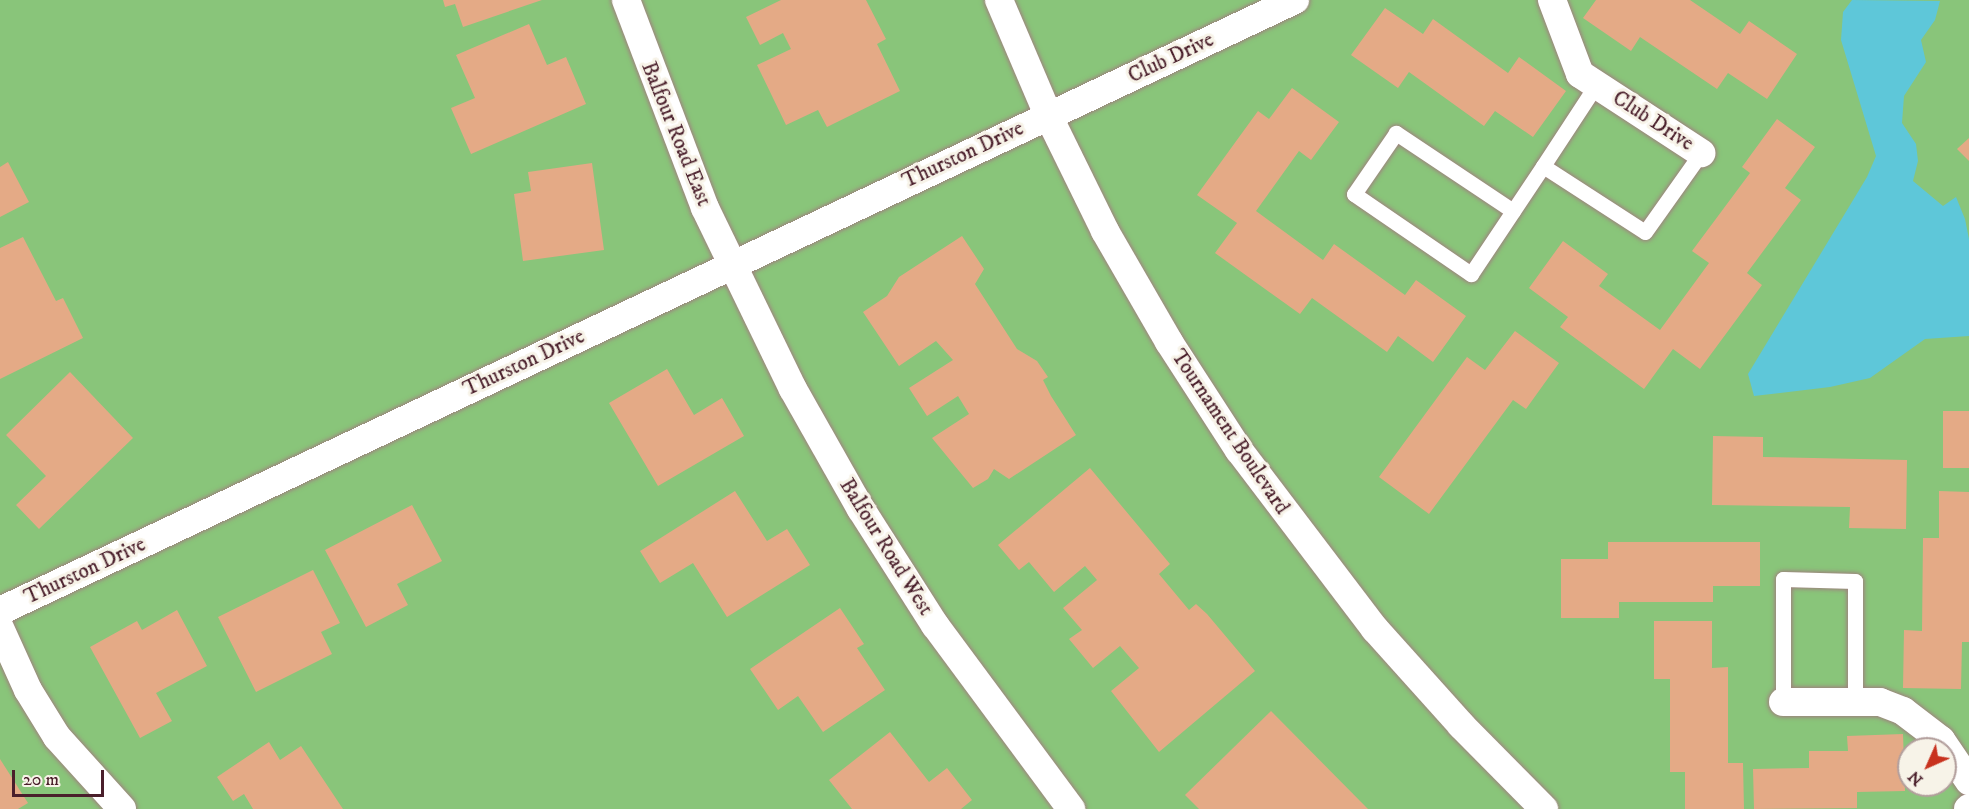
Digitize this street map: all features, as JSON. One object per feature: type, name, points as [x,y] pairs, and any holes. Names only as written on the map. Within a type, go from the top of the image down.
[{"type":"street","name":"Balfour Road East","points":[[626,0],[654,80],[731,265]]},
{"type":"street","name":"Tournament Boulevard","points":[[999,0],[1048,115],[1117,251],[1169,342],[1239,450],[1375,629],[1461,725],[1544,809]]},
{"type":"street","name":"Club Drive","points":[[1048,115],[1295,0]]},
{"type":"street","name":"Club Drive","points":[[1552,0],[1580,74],[1701,153]]},
{"type":"street","name":"Thurston Drive","points":[[0,611],[1048,115]]},
{"type":"street","name":"Balfour Road West","points":[[731,265],[793,389],[861,509],[934,625],[1071,809]]},
{"type":"street","points":[[0,628],[28,690],[57,737],[122,809]]},
{"type":"street","points":[[1783,702],[1880,702],[1923,724],[1941,740],[1969,781]]},
{"type":"lane","points":[[1513,210],[1396,133],[1354,194],[1471,274],[1596,85]]},
{"type":"lane","points":[[1543,166],[1646,232],[1701,153]]},
{"type":"lane","points":[[1783,702],[1783,579],[1855,581],[1855,702]]},
{"type":"green space","points":[[0,0],[1969,0],[1969,809],[0,809]]},
{"type":"water","points":[[1852,0],[1940,1],[1935,20],[1921,40],[1926,62],[1904,96],[1902,123],[1916,144],[1918,161],[1913,181],[1943,206],[1956,197],[1965,219],[1969,239],[1969,336],[1925,339],[1870,378],[1830,387],[1754,396],[1748,374],[1867,177],[1876,156],[1841,40],[1843,12]]},
{"type":"building","points":[[443,0],[542,0],[463,27],[455,4],[445,7]]},
{"type":"building","points":[[781,0],[866,0],[886,39],[877,44],[900,91],[827,127],[818,110],[786,125],[757,65],[791,49],[783,33],[760,45],[746,17]]},
{"type":"building","points":[[1596,0],[1690,0],[1740,34],[1749,21],[1797,54],[1767,99],[1728,73],[1717,89],[1640,37],[1631,51],[1583,18]]},
{"type":"building","points":[[1385,8],[1423,34],[1433,19],[1508,73],[1519,57],[1566,91],[1533,137],[1495,111],[1484,126],[1409,72],[1398,88],[1351,55]]},
{"type":"building","points":[[529,24],[547,65],[566,57],[586,104],[471,154],[451,108],[475,98],[456,55]]},
{"type":"building","points":[[1292,88],[1339,122],[1311,160],[1299,151],[1256,211],[1323,260],[1334,244],[1405,295],[1416,280],[1466,316],[1433,362],[1398,336],[1387,352],[1312,298],[1300,314],[1215,253],[1237,223],[1197,195],[1258,111],[1269,119]]},
{"type":"building","points":[[1777,119],[1815,147],[1785,188],[1801,200],[1747,273],[1762,285],[1700,369],[1673,349],[1644,389],[1560,327],[1568,317],[1529,288],[1563,241],[1608,274],[1599,286],[1660,330],[1709,263],[1692,251],[1750,173],[1742,167]]},
{"type":"building","points":[[1969,138],[1969,161],[1957,149]]},
{"type":"building","points":[[8,162],[29,202],[0,217],[0,167]]},
{"type":"building","points":[[592,163],[604,250],[523,261],[514,194],[531,191],[528,172]]},
{"type":"building","points":[[962,236],[984,269],[975,284],[1017,349],[1037,361],[1048,377],[1043,380],[1076,435],[1009,479],[994,469],[988,479],[973,488],[932,438],[969,414],[958,396],[927,416],[909,388],[953,360],[936,341],[899,366],[863,312],[887,296],[899,277]]},
{"type":"building","points":[[23,237],[56,301],[63,298],[83,338],[0,379],[0,248]]},
{"type":"building","points":[[1515,331],[1559,363],[1526,409],[1513,400],[1429,514],[1379,477],[1467,357],[1485,370]]},
{"type":"building","points":[[667,369],[694,415],[722,398],[744,436],[658,486],[609,403]]},
{"type":"building","points":[[70,372],[133,438],[39,529],[16,505],[46,476],[6,435]]},
{"type":"building","points":[[1943,411],[1969,411],[1969,468],[1943,468]]},
{"type":"building","points":[[1713,436],[1763,437],[1763,457],[1907,460],[1906,529],[1849,528],[1850,507],[1712,505]]},
{"type":"building","points":[[1090,468],[1170,564],[1159,574],[1189,610],[1196,604],[1207,614],[1255,671],[1159,752],[1111,691],[1139,668],[1120,646],[1093,668],[1069,639],[1082,630],[1063,608],[1097,580],[1085,566],[1054,592],[1029,562],[1019,570],[998,545]]},
{"type":"building","points":[[735,491],[767,541],[787,529],[810,565],[727,617],[693,563],[660,583],[640,551]]},
{"type":"building","points":[[1939,491],[1969,492],[1969,642],[1962,642],[1961,689],[1903,688],[1904,630],[1922,631],[1923,538],[1939,538]]},
{"type":"building","points":[[412,505],[442,561],[397,584],[408,605],[366,627],[325,550]]},
{"type":"building","points":[[1608,542],[1760,542],[1760,586],[1713,586],[1713,602],[1619,602],[1619,618],[1561,618],[1561,559],[1608,559]]},
{"type":"building","points":[[313,570],[340,623],[321,632],[332,654],[256,692],[218,617]]},
{"type":"building","points":[[840,608],[864,644],[857,648],[885,690],[823,732],[798,696],[778,710],[750,669]]},
{"type":"building","points":[[177,610],[207,666],[156,693],[172,721],[140,738],[90,647],[137,621],[142,630]]},
{"type":"building","points":[[1654,621],[1712,621],[1712,668],[1728,667],[1728,763],[1743,763],[1744,809],[1685,809],[1685,772],[1670,772],[1670,679],[1654,679]]},
{"type":"building","points":[[1271,711],[1368,809],[1199,809],[1185,795]]},
{"type":"building","points":[[890,732],[929,782],[947,768],[972,800],[961,809],[852,809],[829,780]]},
{"type":"building","points":[[1903,734],[1903,737],[1897,737],[1897,791],[1857,792],[1857,808],[1754,809],[1753,769],[1809,768],[1809,751],[1848,751],[1847,736]]},
{"type":"building","points":[[269,742],[280,760],[301,746],[343,809],[253,809],[244,794],[233,801],[217,777]]},
{"type":"building","points":[[0,759],[28,803],[18,809],[0,809]]}]
